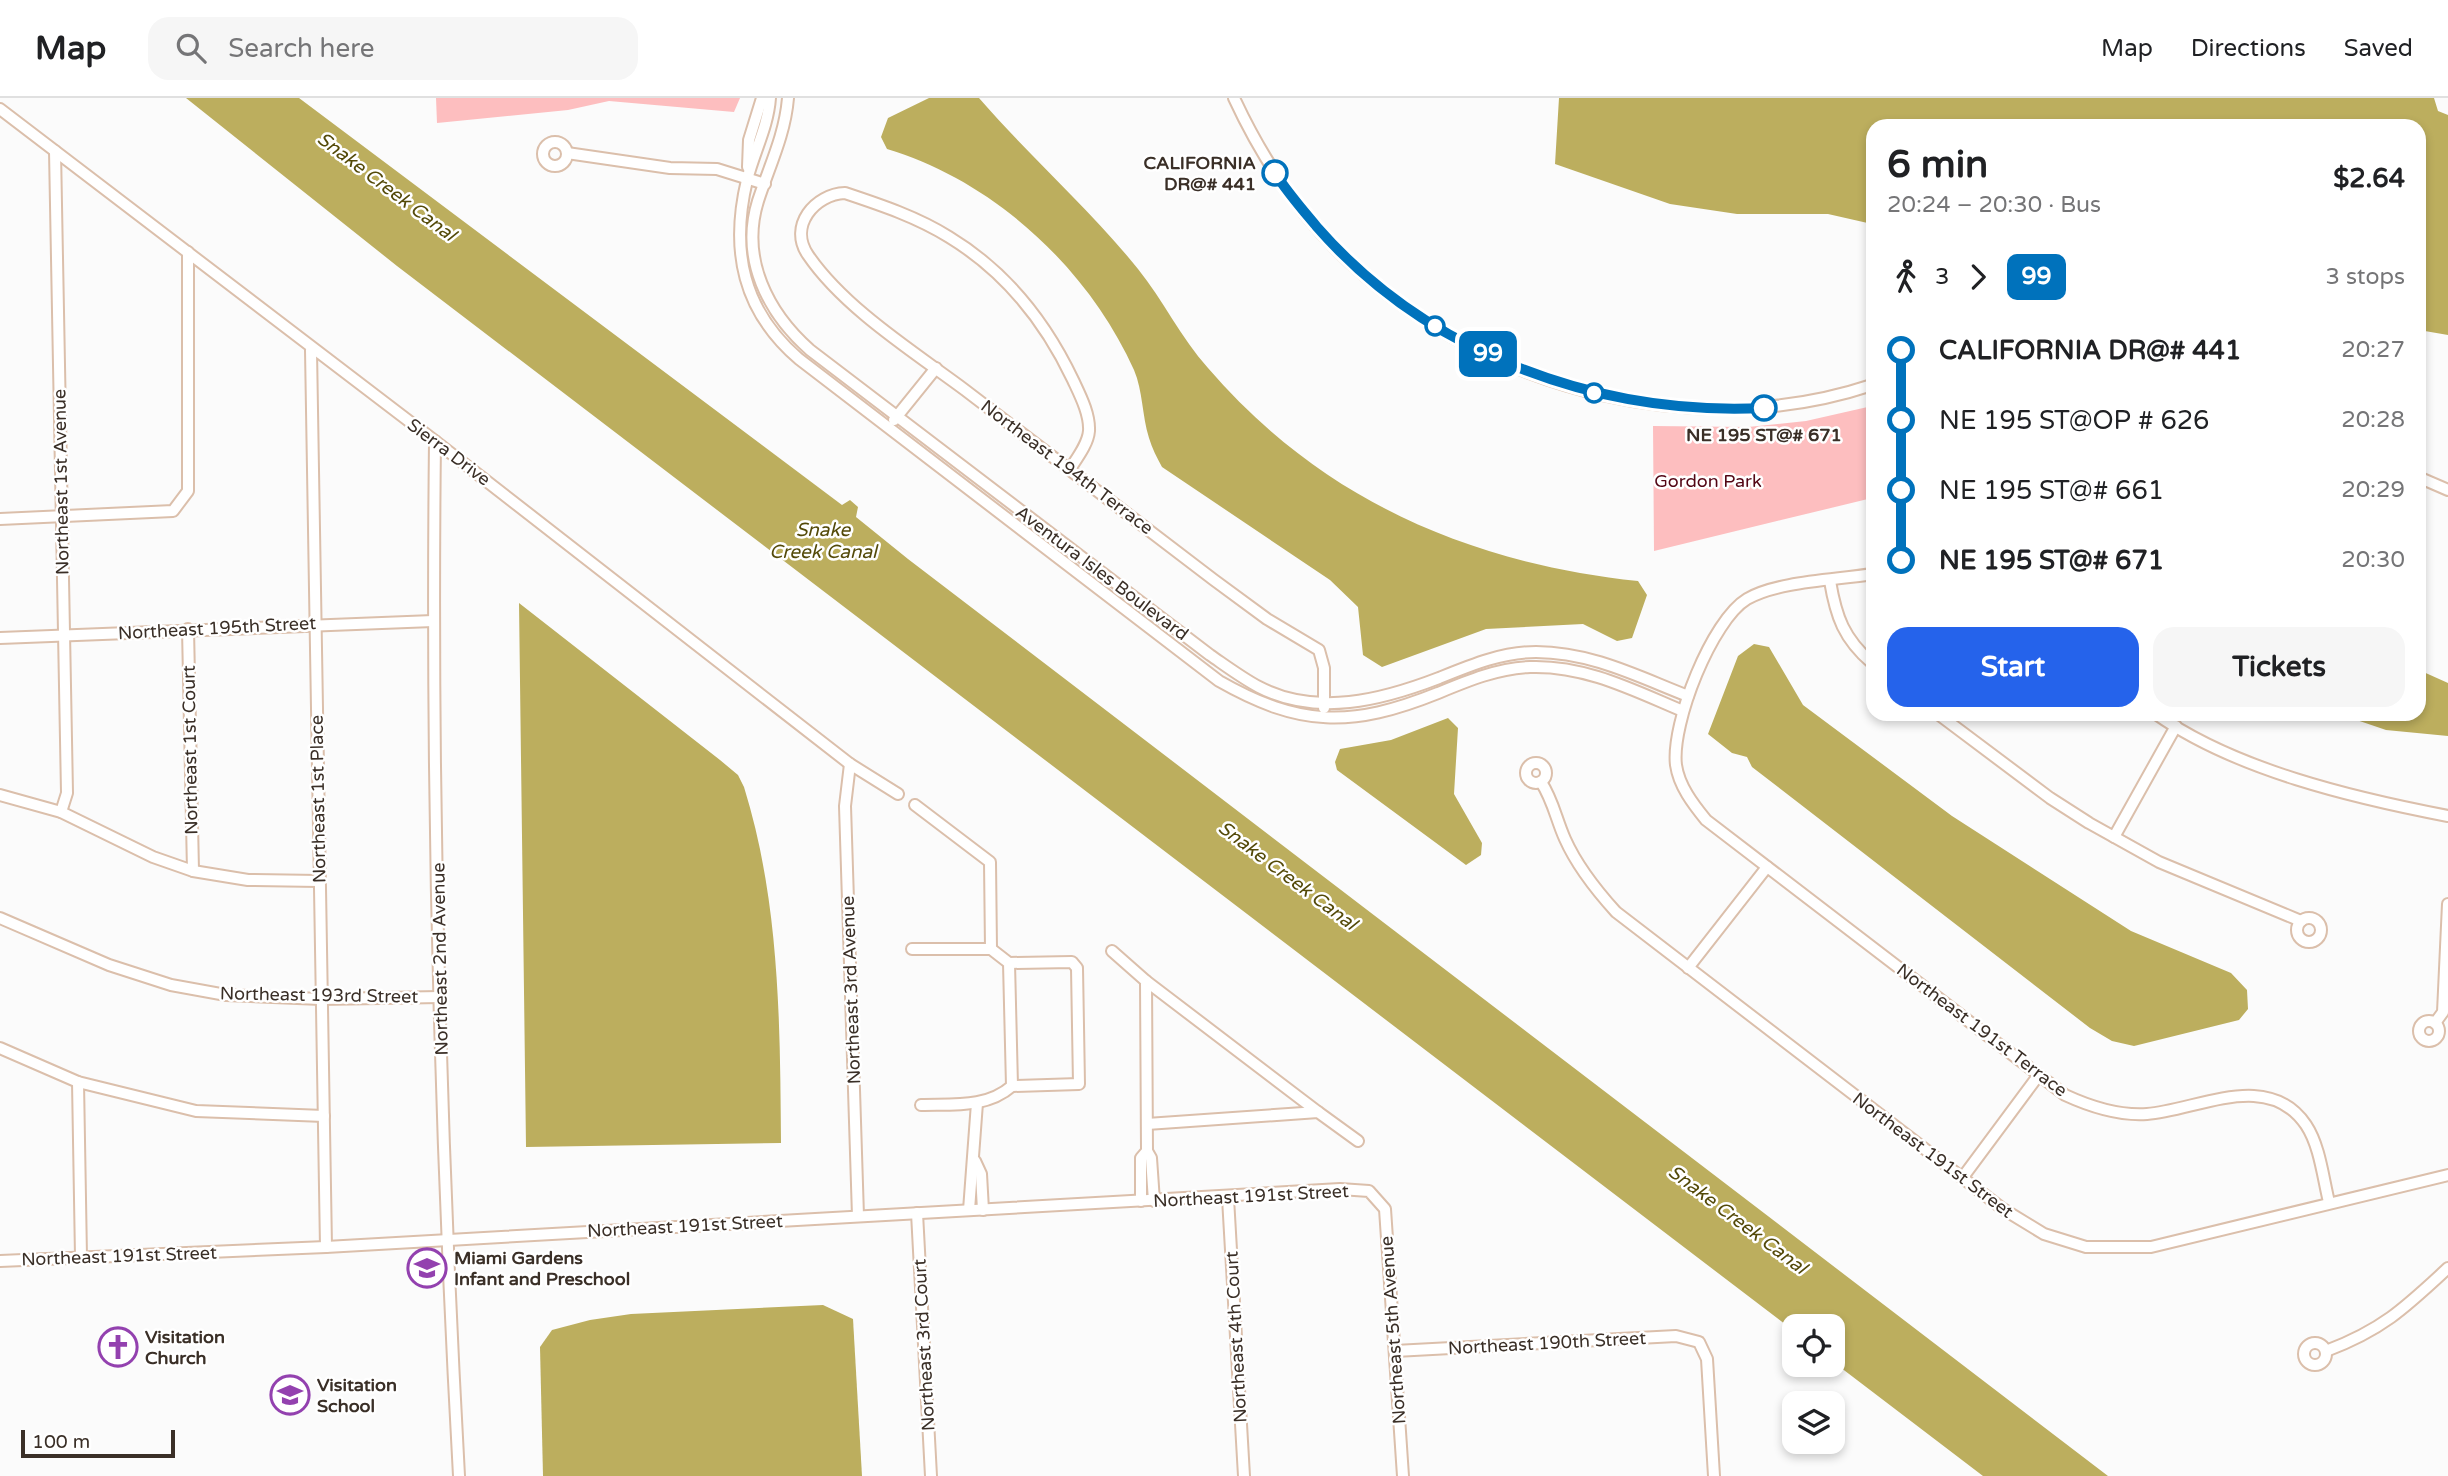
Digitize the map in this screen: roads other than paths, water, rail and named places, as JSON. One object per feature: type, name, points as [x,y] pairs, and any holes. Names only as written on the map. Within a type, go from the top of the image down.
[{"type":"street","name":"Aventura Isles Boulevard","points":[[762,98],[749,140],[748,178],[740,225],[740,246],[749,293],[760,315],[783,346],[1219,681],[1258,703],[1297,715],[1324,718],[1378,714],[1501,670],[1557,667],[1595,675],[1683,711]]},
{"type":"street","name":"Aventura Isles Boulevard","points":[[748,178],[761,142],[770,98]]},
{"type":"street","name":"Aventura Isles Boulevard","points":[[788,98],[782,131],[754,218],[753,241],[759,277],[772,310],[810,350],[1210,655],[1261,688],[1301,701],[1344,704],[1378,699],[1482,661],[1534,652],[1591,659],[1688,696]]},
{"type":"street","points":[[1234,98],[1250,133],[1285,189],[1366,278],[1447,334],[1531,374],[1602,396],[1661,406],[1726,410],[1786,407],[1866,387]]},
{"type":"street","name":"Sierra Drive","points":[[0,109],[850,764],[898,794]]},
{"type":"street","name":"Northeast 1st Avenue","points":[[55,151],[67,793],[61,812]]},
{"type":"street","points":[[567,153],[670,167],[717,169],[765,184]]},
{"type":"street","name":"Northeast 194th Terrace","points":[[1070,469],[1089,433],[1087,417],[1061,355],[1043,324],[1014,288],[951,238],[919,220],[845,193],[834,193],[819,201],[807,213],[802,225],[801,239],[814,264],[856,305],[936,368],[1260,614],[1319,650],[1324,668],[1324,718]]},
{"type":"street","points":[[0,519],[173,511],[188,491],[188,252]]},
{"type":"street","name":"Northeast 1st Place","points":[[312,350],[318,881],[326,1247]]},
{"type":"street","points":[[888,427],[936,368]]},
{"type":"street","name":"Northeast 2nd Avenue","points":[[435,442],[433,621],[446,1240],[459,1476]]},
{"type":"street","points":[[2426,480],[2448,490]]},
{"type":"street","name":"Northeast 191st Terrace","points":[[1866,575],[1767,590],[1748,598],[1722,621],[1688,696],[1677,734],[1676,766],[1695,806],[1706,820],[2038,1076],[2086,1105],[2125,1114],[2177,1109],[2232,1095],[2250,1094],[2272,1100],[2293,1111],[2306,1125],[2329,1202]]},
{"type":"street","points":[[1830,581],[1841,629],[1853,647],[1866,658]]},
{"type":"street","name":"Northeast 195th Street","points":[[0,638],[316,623],[433,621]]},
{"type":"street","name":"Northeast 1st Court","points":[[188,629],[193,871]]},
{"type":"street","points":[[1947,721],[2050,798],[2114,837],[2159,862],[2301,921]]},
{"type":"street","points":[[2167,721],[2221,749],[2329,790],[2448,816]]},
{"type":"street","points":[[2114,837],[2175,726]]},
{"type":"street","name":"Northeast 3rd Avenue","points":[[850,764],[845,806],[858,1216]]},
{"type":"street","name":"Northeast 191st Street","points":[[1541,782],[1551,797],[1565,840],[1600,895],[1616,912],[2003,1209],[2044,1234],[2087,1247],[2107,1249],[2161,1245],[2448,1175]]},
{"type":"street","points":[[0,795],[61,812],[153,857],[193,871],[248,880],[318,881]]},
{"type":"street","points":[[915,805],[990,862],[991,949]]},
{"type":"street","points":[[1688,968],[1767,866]]},
{"type":"street","points":[[2435,1023],[2443,1012],[2448,904]]},
{"type":"street","name":"Northeast 193rd Street","points":[[0,918],[109,965],[171,985],[226,995],[321,999],[441,997]]},
{"type":"street","points":[[912,949],[991,949],[1009,963],[1072,962],[1077,968],[1079,1084],[1013,1086],[998,1099],[977,1103],[921,1105]]},
{"type":"street","points":[[1112,951],[1146,981],[1358,1141]]},
{"type":"street","points":[[1009,963],[1013,1086]]},
{"type":"street","points":[[1146,981],[1147,1151],[1151,1158],[1154,1201]]},
{"type":"street","points":[[0,1048],[78,1082],[196,1111],[324,1116]]},
{"type":"street","points":[[1963,1177],[2038,1076]]},
{"type":"street","points":[[78,1082],[81,1257]]},
{"type":"street","points":[[969,1210],[970,1173],[975,1161],[977,1103]]},
{"type":"street","points":[[1147,1124],[1318,1112]]},
{"type":"street","points":[[1141,1202],[1141,1158],[1147,1151]]},
{"type":"street","points":[[975,1161],[981,1174],[983,1210]]},
{"type":"street","name":"Northeast 191st Street","points":[[0,1261],[326,1247],[1228,1198],[1340,1189],[1369,1191]]},
{"type":"street","name":"Northeast 5th Avenue","points":[[1369,1191],[1385,1209],[1403,1476]]},
{"type":"street","name":"Northeast 4th Court","points":[[1228,1198],[1244,1476]]},
{"type":"street","name":"Northeast 3rd Court","points":[[917,1213],[931,1476]]},
{"type":"street","points":[[2326,1351],[2373,1332],[2405,1308],[2448,1268]]},
{"type":"street","name":"Northeast 190th Street","points":[[1395,1351],[1676,1336],[1699,1342],[1707,1359],[1714,1476]]},
{"type":"water","name":"Snake Creek Canal","points":[[186,98],[299,98],[842,505],[850,500],[858,507],[856,517],[908,559],[2108,1476],[1983,1476],[1845,1371],[1845,1314],[1782,1314],[1782,1322],[397,266]]},
{"type":"water","points":[[929,98],[979,98],[1119,247],[1147,281],[1208,368],[1252,414],[1299,454],[1349,488],[1402,517],[1457,540],[1515,559],[1575,572],[1638,581],[1647,595],[1632,638],[1617,641],[1583,624],[1486,629],[1382,667],[1363,655],[1358,607],[1330,580],[1162,467],[1149,438],[1134,370],[1115,333],[1064,264],[1033,233],[1000,206],[964,183],[887,149],[881,137],[888,118]]},
{"type":"water","points":[[1559,98],[2434,98],[2438,111],[2448,115],[2448,335],[2426,331],[2426,119],[1866,119],[1866,223],[1828,214],[1737,214],[1670,204],[1555,164]]},
{"type":"water","points":[[519,603],[720,760],[738,775],[744,787],[765,875],[776,964],[781,1143],[526,1147]]},
{"type":"water","points":[[1754,644],[1769,647],[1803,705],[1952,816],[2131,931],[2231,973],[2247,990],[2248,1009],[2239,1020],[2134,1046],[2112,1041],[2090,1028],[1752,767],[1747,757],[1732,753],[1708,734],[1738,656]]},
{"type":"water","points":[[2426,673],[2448,683],[2448,736],[2386,730],[2360,721],[2426,721]]},
{"type":"water","points":[[1448,718],[1458,728],[1454,794],[1482,843],[1481,855],[1466,865],[1337,770],[1335,762],[1340,749],[1391,740]]},
{"type":"water","points":[[823,1305],[853,1319],[862,1476],[543,1476],[540,1347],[552,1330],[590,1320],[631,1314]]},
{"type":"place","name":"CALIFORNIA DR@# 441","points":[[1275,173]]},
{"type":"place","name":"NE 195 ST@# 671","points":[[1764,408]]},
{"type":"place","name":"Miami Gardens Infant and Preschool","points":[[427,1268]]},
{"type":"place","name":"Visitation Church","points":[[118,1347]]},
{"type":"place","name":"Visitation School","points":[[290,1395]]},
{"type":"park label","name":"Gordon Park","points":[[1708,481]]}]
